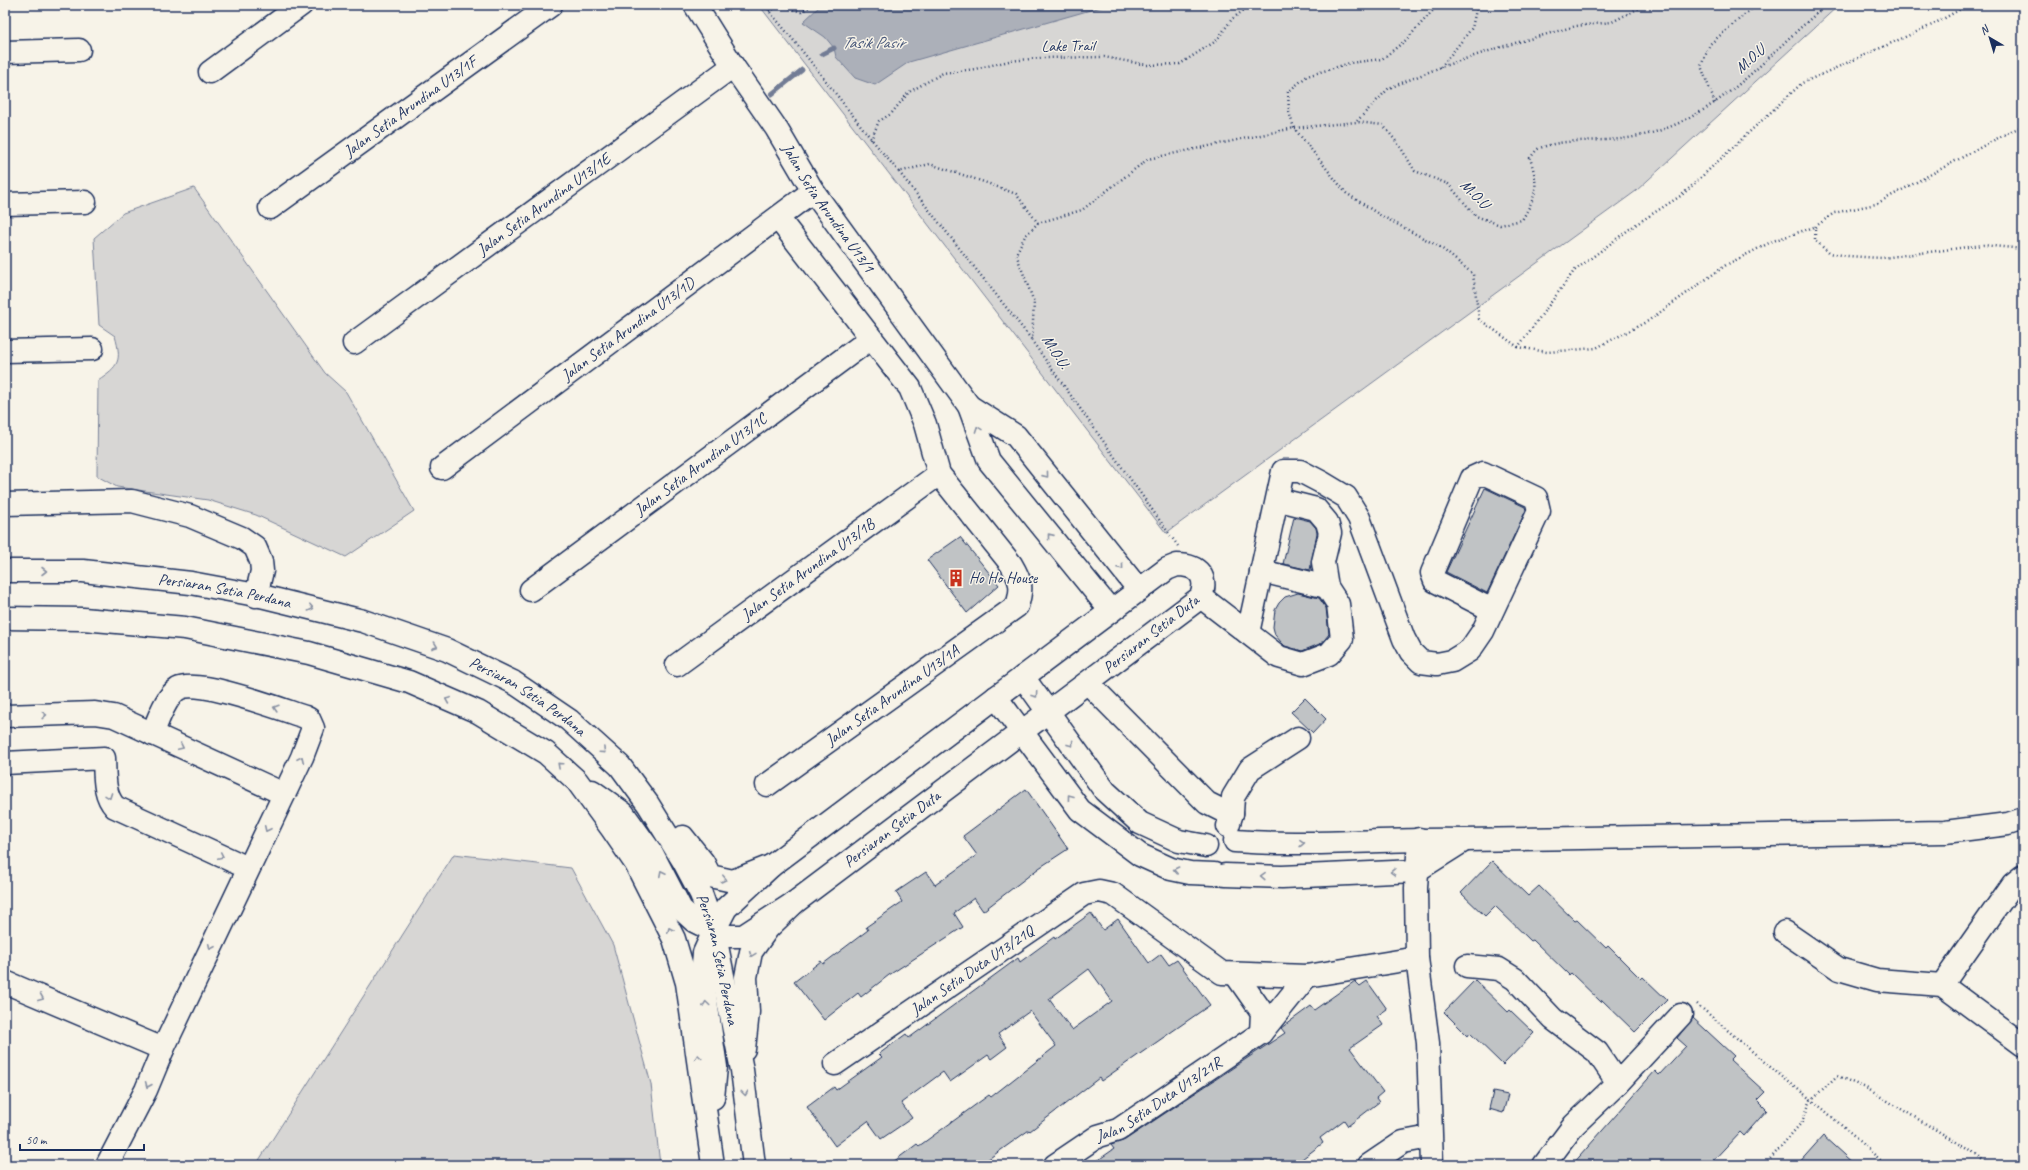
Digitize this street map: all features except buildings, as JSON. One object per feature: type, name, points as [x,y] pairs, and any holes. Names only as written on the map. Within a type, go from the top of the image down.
[{"type":"street","points":[[210,72],[301,5]]},
{"type":"street","name":"Jalan Setia Arundina U13/1F","points":[[270,208],[551,5]]},
{"type":"street","name":"Jalan Setia Arundina U13/1","points":[[695,5],[733,66],[776,128],[814,191],[970,406]]},
{"type":"street","points":[[5,52],[79,50]]},
{"type":"street","name":"Jalan Setia Arundina U13/1E","points":[[354,343],[733,66]]},
{"type":"street","name":"Jalan Setia Arundina U13/1D","points":[[442,468],[814,191]]},
{"type":"street","points":[[5,204],[85,202]]},
{"type":"street","points":[[778,218],[870,339],[910,388],[925,424],[939,474]]},
{"type":"street","name":"Jalan Setia Arundina U13/1C","points":[[531,590],[870,339]]},
{"type":"street","points":[[5,351],[92,349]]},
{"type":"street","points":[[970,406],[1016,436],[1139,590]]},
{"type":"street","points":[[970,406],[989,461],[1111,611]]},
{"type":"street","points":[[1248,633],[1283,471],[1300,471],[1346,497],[1359,518],[1404,639],[1411,652],[1421,662],[1437,664],[1452,661],[1470,650],[1483,631],[1539,511],[1536,498],[1482,473],[1472,478],[1432,573],[1435,581],[1492,610]]},
{"type":"street","name":"Jalan Setia Arundina U13/1A","points":[[767,785],[1017,606],[1022,591],[1019,577],[939,474]]},
{"type":"street","name":"Jalan Setia Arundina U13/1B","points":[[677,664],[939,474]]},
{"type":"street","points":[[5,504],[132,501],[190,516],[242,538],[255,547],[262,561],[262,571],[256,596]]},
{"type":"street","points":[[1201,597],[1279,657],[1303,664],[1329,654],[1342,639],[1338,604],[1326,587],[1322,562],[1330,533],[1327,522],[1316,509],[1288,502]]},
{"type":"street","name":"Persiaran Setia Duta","points":[[1177,565],[1187,565],[1196,569],[1203,579],[1204,589],[1201,597],[794,903],[743,936],[727,936],[714,931],[726,908],[771,866],[1139,590],[1167,569],[1177,565]]},
{"type":"street","name":"Persiaran Setia Perdana","points":[[5,571],[83,571],[191,583],[256,596],[363,621],[447,650],[513,682],[570,720],[614,760],[648,804],[684,862],[701,894],[714,931],[742,1070],[754,1165]]},
{"type":"street","points":[[1261,571],[1326,587]]},
{"type":"street","points":[[5,618],[83,619],[184,628],[309,653],[409,682],[478,712],[546,753],[577,781],[623,813],[653,855],[681,909],[694,921],[714,931],[704,953],[702,975],[716,1067],[710,1140]]},
{"type":"street","points":[[1023,677],[1105,791],[1140,823],[1179,841],[1222,841],[1270,844],[1419,839],[1465,840],[1945,832],[2008,824],[2023,819]]},
{"type":"street","points":[[1088,683],[1207,803],[1223,811],[1232,813]]},
{"type":"street","points":[[107,1165],[146,1090],[163,1049],[302,757],[313,728],[309,719],[305,717],[210,688],[188,686],[177,689],[170,696],[152,734]]},
{"type":"street","points":[[996,697],[1080,810],[1140,855],[1171,870],[1190,873],[1282,877],[1416,871],[1465,840]]},
{"type":"street","points":[[5,716],[106,714],[114,716],[284,794]]},
{"type":"street","points":[[1222,841],[1241,850],[1241,861],[1235,870],[1220,874],[1206,866],[1203,856],[1222,841],[1232,813],[1233,796],[1250,769],[1298,738]]},
{"type":"street","points":[[5,763],[104,758],[109,801],[115,807],[248,868]]},
{"type":"street","points":[[577,781],[636,864],[674,939],[687,983],[713,1165]]},
{"type":"street","points":[[648,804],[683,837],[703,862],[710,876],[733,881],[771,866]]},
{"type":"street","points":[[1419,839],[1416,871],[1418,958],[1428,1043],[1432,1165]]},
{"type":"street","points":[[1942,985],[2014,884],[2023,876]]},
{"type":"street","name":"Jalan Setia Duta U13/21Q","points":[[835,1064],[1084,894],[1099,890],[1113,894],[1222,973],[1236,975]]},
{"type":"street","points":[[742,1070],[748,1012],[746,977],[751,952],[768,928],[794,903]]},
{"type":"street","points":[[1785,932],[1838,969],[1877,980],[1942,985],[2023,1045]]},
{"type":"street","points":[[1236,975],[1307,976],[1418,958]]},
{"type":"street","points":[[1467,966],[1499,969],[1515,979],[1552,1019],[1596,1052],[1618,1084]]},
{"type":"street","points":[[1236,975],[1262,1012],[1261,1033]]},
{"type":"street","name":"Jalan Setia Duta U13/21R","points":[[1055,1165],[1098,1136],[1118,1130],[1261,1033],[1307,976]]},
{"type":"street","points":[[5,982],[163,1049]]},
{"type":"street","points":[[1544,1165],[1574,1125],[1618,1084],[1682,1015]]},
{"type":"street","points":[[1369,1165],[1403,1142],[1430,1137]]},
{"type":"path","points":[[767,5],[769,11],[802,50],[871,140],[899,172],[1032,341]]},
{"type":"path","points":[[769,11],[782,5],[801,12],[812,5]]},
{"type":"path","name":"Lake Trail","points":[[871,140],[879,121],[892,114],[909,92],[943,73],[975,69],[1009,61],[1041,58],[1104,57],[1147,65],[1180,64],[1216,41],[1232,19],[1248,7],[1273,5]]},
{"type":"path","points":[[1438,5],[1406,40],[1382,58],[1350,63],[1307,76],[1288,92],[1289,112],[1294,128],[1346,193],[1380,215],[1440,248],[1473,274],[1479,319],[1518,347],[1547,352],[1596,348],[1648,321],[1726,265],[1773,241],[1814,226],[1834,213],[1876,204],[2009,132],[2023,126]]},
{"type":"path","points":[[1441,67],[1472,28],[1477,5]]},
{"type":"path","points":[[1357,122],[1389,88],[1441,67],[1500,47],[1576,26],[1612,22],[1645,5]]},
{"type":"path","points":[[1715,103],[1701,66],[1710,44],[1756,5]]},
{"type":"path","name":"M.O.U","points":[[1038,223],[1082,210],[1148,159],[1294,128],[1357,122],[1383,125],[1399,145],[1416,171],[1448,184],[1476,216],[1500,226],[1522,220],[1533,201],[1537,180],[1530,158],[1539,148],[1561,144],[1633,138],[1665,129],[1689,118],[1715,103],[1754,72],[1825,5]]},
{"type":"path","points":[[1518,347],[1574,271],[1635,225],[1682,195],[1802,83],[1932,25],[1968,5]]},
{"type":"path","points":[[899,172],[930,164],[1016,194],[1038,223]]},
{"type":"path","name":"M.O.U.","points":[[1038,223],[1025,236],[1016,254],[1034,302],[1032,341],[1180,549]]},
{"type":"path","points":[[1814,226],[1815,240],[1829,253],[1848,256],[1882,258],[1983,245],[2023,249]]},
{"type":"path","points":[[1682,1015],[1693,1003],[1697,1003],[1886,1165]]},
{"type":"path","points":[[1765,1165],[1802,1122],[1811,1100],[1837,1076],[1866,1088],[1968,1149],[1989,1165]]},
{"type":"shaded area","points":[[759,5],[1839,5],[1636,191],[1166,533]]},
{"type":"shaded area","points":[[194,188],[325,373],[346,392],[414,511],[346,557],[256,515],[208,500],[117,487],[97,476],[98,380],[114,367],[117,362],[118,351],[115,336],[99,325],[94,238],[123,213]]},
{"type":"shaded area","points":[[454,854],[571,868],[613,945],[651,1084],[660,1165],[256,1165]]},
{"type":"water","name":"Tasik Pasir","points":[[821,5],[1108,5],[909,62],[875,85],[855,78],[836,57],[834,48],[825,37],[803,22]]},
{"type":"waterway","points":[[822,54],[834,48]]},
{"type":"waterway","points":[[772,94],[802,70]]},
{"type":"place","name":"Ho Ho House","points":[[956,578]]}]
